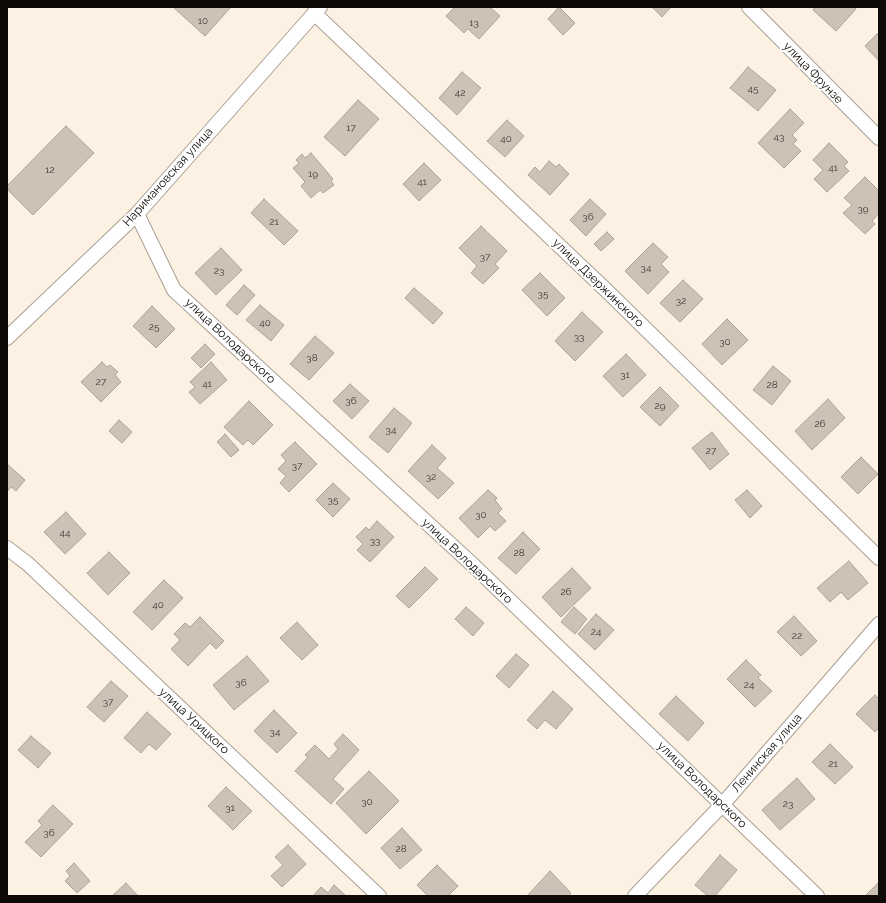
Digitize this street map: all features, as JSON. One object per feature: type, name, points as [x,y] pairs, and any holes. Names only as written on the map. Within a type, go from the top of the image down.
[{"type":"street","name":"улица Фрунзе","points":[[749,7],[879,138]]},
{"type":"street","name":"Наримановская улица","points":[[7,338],[137,214],[317,10]]},
{"type":"street","name":"улица Дзержинского","points":[[317,10],[607,291],[879,558]]},
{"type":"street","name":"улица Володарского","points":[[137,214],[174,290],[474,566],[817,896]]},
{"type":"street","name":"улица Урицкого","points":[[7,548],[40,575],[380,896]]},
{"type":"street","name":"Ленинская улица","points":[[635,896],[722,805],[879,624]]},
{"type":"building","points":[[173,7],[231,7],[205,36]]},
{"type":"building","points":[[455,7],[490,7],[500,16],[479,39],[468,29],[464,33],[446,16]]},
{"type":"building","points":[[559,7],[575,23],[563,35],[548,19]]},
{"type":"building","points":[[652,7],[671,7],[662,17]]},
{"type":"building","points":[[815,7],[853,7],[856,9],[836,31],[813,10]]},
{"type":"building","points":[[877,34],[879,36],[879,61],[865,46]]},
{"type":"building","points":[[748,67],[776,90],[758,111],[730,88]]},
{"type":"building","points":[[462,72],[481,88],[457,115],[439,98]]},
{"type":"building","points":[[358,100],[379,119],[345,156],[324,137]]},
{"type":"building","points":[[790,109],[804,123],[792,135],[797,140],[793,144],[801,151],[784,168],[758,143]]},
{"type":"building","points":[[507,120],[524,136],[505,157],[487,141]]},
{"type":"building","points":[[66,126],[94,153],[33,215],[7,189],[7,186]]},
{"type":"building","points":[[829,143],[848,162],[844,166],[849,171],[827,192],[814,179],[823,170],[813,160]]},
{"type":"building","points":[[311,153],[333,179],[331,181],[334,185],[323,193],[320,190],[311,198],[301,186],[305,182],[293,168],[299,163],[296,160],[302,154],[305,158]]},
{"type":"building","points":[[549,161],[556,167],[559,164],[569,174],[550,195],[528,175],[535,167],[540,172]]},
{"type":"building","points":[[424,163],[441,180],[419,201],[403,184]]},
{"type":"building","points":[[865,177],[879,191],[879,213],[872,221],[875,224],[865,234],[843,213],[852,205],[844,198]]},
{"type":"building","points":[[264,199],[298,231],[284,245],[251,213]]},
{"type":"building","points":[[590,199],[606,214],[586,236],[570,220]]},
{"type":"building","points":[[481,226],[507,251],[495,264],[499,268],[483,284],[471,273],[477,266],[459,248]]},
{"type":"building","points":[[607,232],[614,239],[601,251],[594,244]]},
{"type":"building","points":[[653,243],[668,257],[661,264],[669,272],[648,294],[625,271]]},
{"type":"building","points":[[221,248],[242,270],[216,295],[195,273]]},
{"type":"building","points":[[540,273],[565,298],[547,316],[522,290]]},
{"type":"building","points":[[683,280],[703,299],[680,322],[660,303]]},
{"type":"building","points":[[244,285],[255,295],[237,315],[226,305]]},
{"type":"building","points":[[414,288],[443,313],[433,324],[405,298]]},
{"type":"building","points":[[260,305],[284,325],[271,341],[246,320]]},
{"type":"building","points":[[152,306],[175,329],[156,348],[133,326]]},
{"type":"building","points":[[582,312],[603,332],[575,361],[555,341]]},
{"type":"building","points":[[727,319],[748,340],[722,365],[702,344]]},
{"type":"building","points":[[315,336],[334,353],[309,380],[290,364]]},
{"type":"building","points":[[205,344],[215,354],[201,368],[191,358]]},
{"type":"building","points":[[626,354],[646,375],[623,397],[603,376]]},
{"type":"building","points":[[102,362],[107,367],[110,365],[118,372],[115,375],[121,382],[101,402],[81,382]]},
{"type":"building","points":[[211,362],[227,380],[200,404],[189,392],[195,387],[190,382]]},
{"type":"building","points":[[773,366],[791,381],[772,405],[753,390]]},
{"type":"building","points":[[350,384],[369,401],[352,419],[333,401]]},
{"type":"building","points":[[660,387],[679,406],[660,426],[640,407]]},
{"type":"building","points":[[828,399],[845,418],[812,450],[795,431]]},
{"type":"building","points":[[249,401],[273,425],[253,445],[248,440],[243,445],[224,427]]},
{"type":"building","points":[[394,408],[412,423],[388,453],[369,437]]},
{"type":"building","points":[[119,420],[132,432],[122,443],[109,431]]},
{"type":"building","points":[[712,432],[729,454],[710,470],[692,448]]},
{"type":"building","points":[[225,434],[239,450],[231,457],[217,442]]},
{"type":"building","points":[[295,442],[317,464],[289,492],[280,483],[286,476],[278,469],[286,461],[281,455]]},
{"type":"building","points":[[432,445],[446,458],[437,468],[454,483],[438,499],[408,471]]},
{"type":"building","points":[[861,457],[878,474],[858,494],[841,477]]},
{"type":"building","points":[[7,464],[25,480],[16,491],[11,487],[7,492]]},
{"type":"building","points":[[333,483],[350,499],[333,517],[316,500]]},
{"type":"building","points":[[488,490],[497,498],[495,500],[502,509],[498,513],[506,521],[495,531],[490,526],[478,538],[459,518]]},
{"type":"building","points":[[747,490],[762,506],[750,518],[735,500]]},
{"type":"building","points":[[66,512],[86,534],[65,554],[44,532]]},
{"type":"building","points":[[377,521],[394,537],[370,562],[357,550],[363,544],[356,537],[366,527],[369,530]]},
{"type":"building","points":[[523,532],[540,549],[516,574],[498,558]]},
{"type":"building","points":[[109,552],[130,573],[108,595],[87,573]]},
{"type":"building","points":[[849,561],[868,583],[848,600],[841,592],[830,602],[817,588]]},
{"type":"building","points":[[425,567],[438,579],[409,608],[396,596]]},
{"type":"building","points":[[572,568],[591,588],[561,617],[542,597]]},
{"type":"building","points":[[164,580],[183,598],[152,630],[133,612]]},
{"type":"building","points":[[466,607],[484,623],[473,636],[455,619]]},
{"type":"building","points":[[574,607],[587,619],[575,634],[561,622]]},
{"type":"building","points":[[596,614],[614,630],[595,650],[578,634]]},
{"type":"building","points":[[794,616],[817,641],[801,656],[777,632]]},
{"type":"building","points":[[200,617],[224,641],[216,649],[210,643],[188,666],[171,649],[180,640],[174,634],[185,623],[190,627]]},
{"type":"building","points":[[297,622],[318,645],[302,660],[280,638]]},
{"type":"building","points":[[516,654],[529,665],[509,688],[496,676]]},
{"type":"building","points":[[247,656],[269,681],[234,710],[213,685]]},
{"type":"building","points":[[746,660],[761,675],[758,678],[772,691],[755,707],[727,679]]},
{"type":"building","points":[[111,681],[128,696],[104,722],[87,707]]},
{"type":"building","points":[[553,691],[573,709],[556,729],[545,720],[537,729],[527,720]]},
{"type":"building","points":[[875,695],[879,699],[879,728],[875,732],[856,714]]},
{"type":"building","points":[[676,696],[704,723],[688,741],[659,714]]},
{"type":"building","points":[[274,710],[297,733],[277,753],[254,731]]},
{"type":"building","points":[[147,712],[171,734],[156,750],[149,744],[141,753],[124,738]]},
{"type":"building","points":[[343,734],[359,750],[333,779],[344,789],[331,804],[295,771],[308,757],[305,755],[315,745],[329,759],[338,749],[334,744]]},
{"type":"building","points":[[31,736],[51,753],[38,768],[18,750]]},
{"type":"building","points":[[830,744],[853,767],[835,784],[812,762]]},
{"type":"building","points":[[369,771],[399,801],[366,834],[336,803]]},
{"type":"building","points":[[797,778],[815,799],[780,830],[762,810]]},
{"type":"building","points":[[226,787],[252,811],[233,830],[208,806]]},
{"type":"building","points":[[53,805],[73,824],[41,857],[25,842],[42,825],[38,821]]},
{"type":"building","points":[[402,828],[422,850],[400,869],[381,848]]},
{"type":"building","points":[[288,845],[306,864],[282,887],[271,876],[283,865],[275,857]]},
{"type":"building","points":[[720,855],[737,870],[715,896],[708,896],[695,885]]},
{"type":"building","points":[[74,863],[90,881],[77,893],[65,881],[70,876],[66,871]]},
{"type":"building","points":[[437,865],[458,886],[448,896],[428,896],[417,885]]},
{"type":"building","points":[[550,871],[571,893],[568,896],[527,896]]},
{"type":"building","points":[[879,882],[879,896],[865,896]]},
{"type":"building","points":[[126,883],[138,896],[112,896]]},
{"type":"building","points":[[334,885],[346,896],[313,896],[321,887],[328,893]]}]
